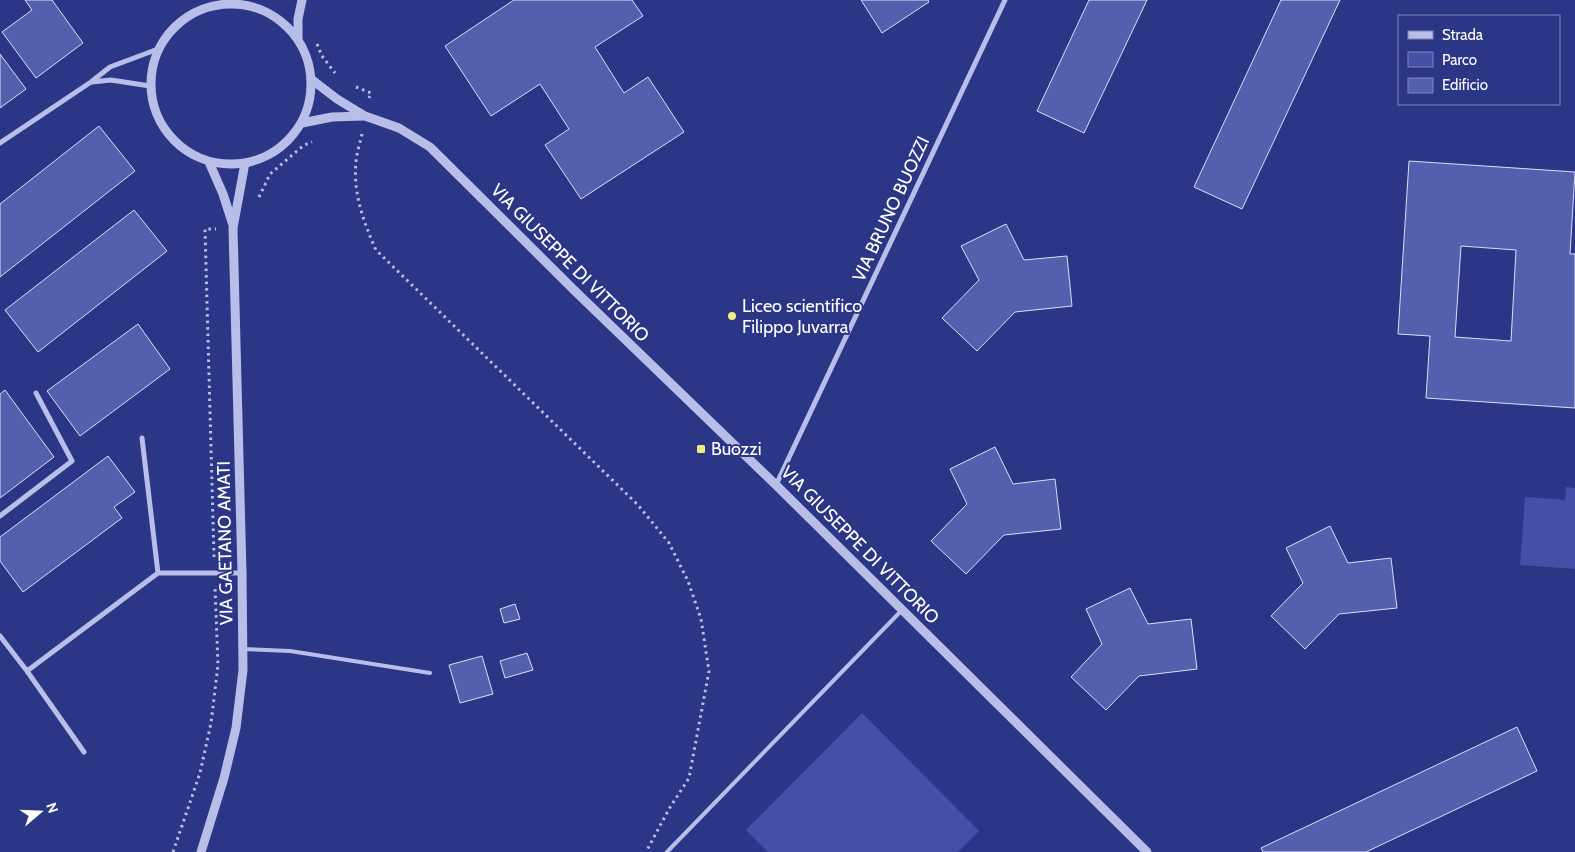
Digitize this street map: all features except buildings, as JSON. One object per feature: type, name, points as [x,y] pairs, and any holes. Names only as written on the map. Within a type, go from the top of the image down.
[{"type":"street","points":[[298,40],[298,19],[302,0]]},
{"type":"street","name":"VIA BRUNO BUOZZI","points":[[776,485],[1005,0]]},
{"type":"street","points":[[250,2],[271,14],[292,30],[298,40],[306,53],[311,79],[310,102],[302,123],[292,137],[278,149],[263,158],[228,165],[209,162],[186,151],[167,134],[155,111],[150,86],[151,67],[158,49],[169,31],[185,17],[204,7],[225,3],[250,2]]},
{"type":"street","points":[[0,142],[92,82],[110,67],[158,49]]},
{"type":"street","name":"VIA GIUSEPPE DI VITTORIO","points":[[311,79],[337,99],[364,116],[399,128],[430,147],[575,291],[776,485],[1147,852]]},
{"type":"street","points":[[92,82],[111,80],[150,86]]},
{"type":"street","name":"VIA GIUSEPPE DI VITTORIO","points":[[302,123],[332,117],[364,116]]},
{"type":"street","name":"VIA GAETANO AMATI","points":[[209,162],[223,194],[233,228]]},
{"type":"street","name":"VIA GAETANO AMATI","points":[[201,852],[224,778],[236,728],[243,670],[233,228],[245,163]]},
{"type":"street","points":[[0,516],[72,461],[36,393]]},
{"type":"street","points":[[142,438],[158,573]]},
{"type":"street","points":[[27,671],[158,573],[242,573]]},
{"type":"street","points":[[0,636],[84,752]]},
{"type":"lane","points":[[667,852],[902,610]]},
{"type":"lane","points":[[243,649],[290,650],[430,673]]},
{"type":"path","points":[[316,43],[322,56],[341,78]]},
{"type":"path","points":[[353,86],[371,93],[364,116],[356,162],[356,193],[365,226],[376,250],[638,505],[670,543],[688,581],[701,619],[709,671],[689,778],[669,809],[646,852]]},
{"type":"green space","points":[[1566,487],[1575,488],[1575,569],[1520,565],[1525,497],[1565,500]]},
{"type":"green space","points":[[862,713],[979,831],[958,852],[768,852],[746,830]]},
{"type":"place","name":"Liceo scientifico Filippo Juvarra","points":[[732,316]]},
{"type":"place","name":"Buozzi","points":[[701,449]]}]
